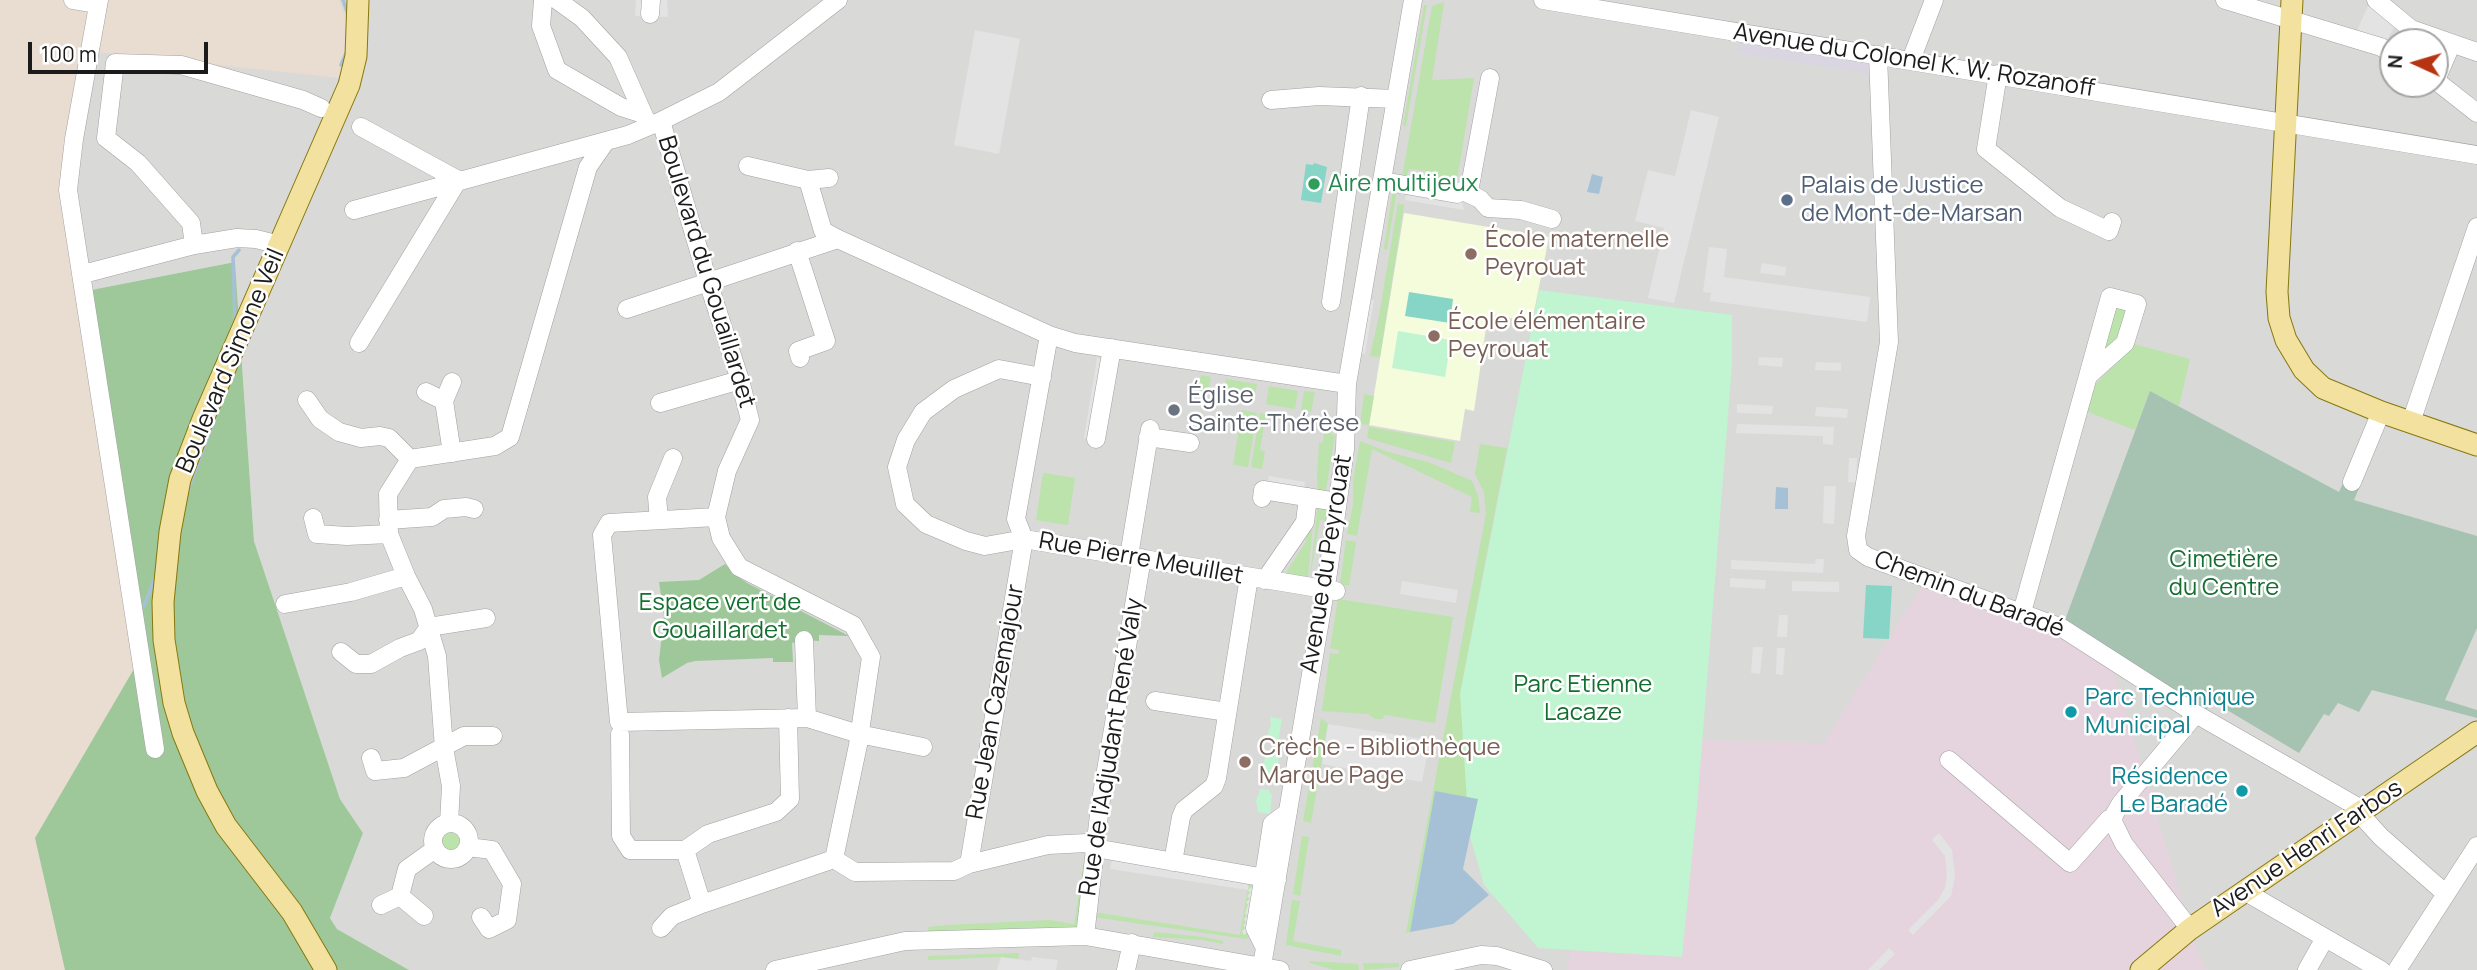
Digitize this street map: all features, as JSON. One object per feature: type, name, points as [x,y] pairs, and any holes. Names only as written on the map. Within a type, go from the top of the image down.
[{"type":"main road","name":"Boulevard Simone Veil","points":[[326,970],[292,912],[226,826],[207,792],[174,703],[164,640],[163,602],[170,532],[180,479],[199,429],[349,85],[356,56],[358,0]]},
{"type":"main road","points":[[2292,9],[2277,292],[2279,318],[2286,340],[2304,370],[2323,388],[2381,412],[2477,445]]},
{"type":"main road","name":"Avenue Henri Farbos","points":[[2141,970],[2190,929],[2477,732]]},
{"type":"main road","name":"Boulevard Simone Veil","points":[[292,912],[315,933],[338,970]]},
{"type":"street","points":[[74,0],[98,2],[74,139],[68,190],[155,749]]},
{"type":"street","points":[[543,0],[541,26],[557,70],[621,107],[651,120]]},
{"type":"street","name":"Boulevard du Gouaillardet","points":[[557,0],[582,18],[618,57],[651,120],[740,380],[750,420],[727,471],[716,517]]},
{"type":"street","points":[[355,210],[606,141],[719,92],[838,0]]},
{"type":"street","name":"Avenue du Peyrouat","points":[[1263,957],[1270,879],[1288,811],[1331,590],[1337,502],[1345,449],[1347,384],[1413,0]]},
{"type":"street","name":"Avenue du Colonel K. W. Rozanoff","points":[[1543,0],[2477,155]]},
{"type":"street","points":[[1911,60],[1934,0]]},
{"type":"street","points":[[2225,0],[2292,9],[2379,46]]},
{"type":"street","points":[[2376,0],[2411,29],[2477,52]]},
{"type":"street","points":[[2449,49],[2451,45]]},
{"type":"street","name":"Chemin du Baradé","points":[[1878,55],[1889,342],[1856,537],[1858,550],[1868,557],[2062,628],[2196,714],[2361,811],[2381,837],[2445,893]]},
{"type":"street","points":[[194,246],[191,223],[138,163],[106,138],[115,63],[181,65],[321,107]]},
{"type":"street","points":[[1998,74],[1986,149],[2060,208],[2109,231],[2112,222]]},
{"type":"street","points":[[1382,181],[1457,194],[1470,186],[1490,78]]},
{"type":"street","points":[[2449,91],[2477,113]]},
{"type":"street","points":[[1331,302],[1361,96]]},
{"type":"street","points":[[1271,100],[1361,96],[1396,99]]},
{"type":"street","points":[[361,127],[458,180]]},
{"type":"street","points":[[449,823],[451,786],[444,748],[437,656],[423,609],[406,576],[388,527],[388,494],[410,459],[495,446],[510,437],[588,167],[606,141]]},
{"type":"street","points":[[748,166],[808,180],[829,178]]},
{"type":"street","points":[[359,343],[458,180]]},
{"type":"street","points":[[808,180],[823,232],[1049,335],[1075,342],[1347,384]]},
{"type":"street","points":[[1463,191],[1480,199],[1488,208],[1521,210],[1552,219]]},
{"type":"street","points":[[2411,422],[2477,227]]},
{"type":"street","points":[[87,273],[237,238],[280,245]]},
{"type":"street","points":[[626,309],[838,239]]},
{"type":"street","points":[[797,251],[826,341],[798,351],[800,358]]},
{"type":"street","name":"Rue Jean Cazemajour","points":[[969,864],[1024,539],[1016,519],[1049,335]]},
{"type":"street","points":[[1096,439],[1112,348]]},
{"type":"street","name":"Rue Pierre Meuillet","points":[[1042,377],[999,369],[954,389],[923,412],[906,440],[897,467],[905,503],[926,524],[985,546],[1024,539],[1331,590]]},
{"type":"street","points":[[2022,614],[2088,376]]},
{"type":"street","points":[[660,403],[740,380]]},
{"type":"street","points":[[452,382],[444,401],[452,453]]},
{"type":"street","points":[[426,392],[444,401]]},
{"type":"street","points":[[307,400],[320,419],[339,432],[361,438],[389,438],[410,459]]},
{"type":"street","points":[[2352,482],[2381,412]]},
{"type":"street","name":"Rue de l'Adjudant René Valy","points":[[1085,936],[1100,806],[1136,557],[1149,433],[1190,443]]},
{"type":"street","points":[[659,520],[657,496],[673,458]]},
{"type":"street","points":[[1262,498],[1263,490],[1337,502]]},
{"type":"street","points":[[1173,862],[1184,810],[1214,786],[1217,778],[1227,707],[1257,579],[1305,522],[1308,497]]},
{"type":"street","points":[[313,518],[317,534],[348,536],[432,517],[444,509],[474,509]]},
{"type":"street","points":[[834,859],[859,734],[871,657],[853,625],[739,567],[721,538],[716,517],[609,523],[602,535],[619,722],[807,719],[859,734],[923,747]]},
{"type":"street","points":[[285,604],[351,592],[406,576]]},
{"type":"street","points":[[341,652],[356,664],[371,664],[419,641],[429,627],[486,618]]},
{"type":"street","points":[[804,640],[807,719]]},
{"type":"street","points":[[1154,701],[1227,707]]},
{"type":"street","points":[[2190,929],[2124,844],[2113,822],[2121,803],[2196,714]]},
{"type":"street","points":[[620,734],[621,836],[630,850],[685,850],[708,834],[776,812],[790,799],[788,718]]},
{"type":"street","points":[[371,758],[375,771],[404,768],[464,736],[493,736]]},
{"type":"street","points":[[1950,760],[2070,863],[2109,819],[2113,822]]},
{"type":"street","points":[[449,823],[455,823],[464,829],[469,838],[468,847],[463,855],[456,859],[442,857],[435,849],[433,840],[436,831],[449,823]]},
{"type":"street","points":[[834,859],[855,872],[954,871],[969,864],[1063,843],[1087,843],[1095,848],[1270,879]]},
{"type":"street","points":[[2397,970],[2477,846]]},
{"type":"street","points":[[468,847],[492,850],[512,884],[507,920],[489,929],[481,917]]},
{"type":"street","points":[[400,896],[407,869],[435,849]]},
{"type":"street","points":[[685,850],[702,904]]},
{"type":"street","points":[[661,928],[672,916],[702,904],[834,859]]},
{"type":"street","points":[[2244,891],[2381,970]]},
{"type":"street","points":[[381,905],[400,896]]},
{"type":"street","points":[[400,896],[424,916]]},
{"type":"street","points":[[775,970],[905,941],[1085,936],[1263,957],[1280,970]]},
{"type":"street","points":[[2307,970],[2325,937]]},
{"type":"street","points":[[1126,970],[1132,943]]},
{"type":"street","points":[[1410,970],[1481,955],[1497,956],[1543,970]]},
{"type":"shaded area","points":[[0,0],[339,0],[350,30],[350,79],[96,52],[77,174],[86,288],[167,746],[373,970],[0,970]]},
{"type":"shaded area","points":[[104,0],[2477,0],[2477,970],[409,970],[337,929],[330,918],[363,833],[340,799],[254,541],[235,262],[91,290],[75,189]]},
{"type":"shaded area","points":[[636,0],[667,0],[668,17],[635,16]]},
{"type":"shaded area","points":[[2369,3],[2394,27],[2379,28],[2379,41],[2356,33]]},
{"type":"shaded area","points":[[975,30],[1020,39],[999,154],[954,145]]},
{"type":"shaded area","points":[[1745,38],[1791,51],[1802,53],[1803,47],[1872,62],[1873,74],[1737,53]]},
{"type":"shaded area","points":[[1691,110],[1719,117],[1674,303],[1648,298],[1664,228],[1635,221],[1648,170],[1675,176]]},
{"type":"shaded area","name":"Aire multijeux","points":[[1314,163],[1327,167],[1321,203],[1301,200],[1306,164]]},
{"type":"shaded area","points":[[1592,174],[1603,177],[1599,194],[1587,192]]},
{"type":"shaded area","points":[[1407,189],[1461,198],[1464,210],[1405,200]]},
{"type":"shaded area","points":[[1404,213],[1549,237],[1532,322],[1488,314],[1474,411],[1465,409],[1460,441],[1369,425]]},
{"type":"shaded area","points":[[1709,247],[1727,249],[1724,277],[1870,297],[1867,322],[1710,301],[1711,293],[1703,292]]},
{"type":"shaded area","points":[[1762,263],[1786,267],[1785,276],[1760,273]]},
{"type":"shaded area","points":[[1409,292],[1453,299],[1450,323],[1405,316]]},
{"type":"shaded area","points":[[1369,300],[1374,300],[1365,354],[1361,353]]},
{"type":"shaded area","points":[[1759,357],[1783,358],[1782,367],[1758,365]]},
{"type":"shaded area","points":[[1097,358],[1104,359],[1091,439],[1084,438]]},
{"type":"shaded area","points":[[1816,362],[1841,363],[1841,371],[1815,370]]},
{"type":"shaded area","points":[[1737,404],[1773,406],[1772,414],[1737,413]]},
{"type":"shaded area","points":[[1816,407],[1848,409],[1847,418],[1815,416]]},
{"type":"shaded area","points":[[1737,424],[1834,427],[1833,445],[1823,444],[1823,436],[1736,433]]},
{"type":"shaded area","points":[[1849,458],[1857,458],[1856,483],[1848,482]]},
{"type":"shaded area","points":[[1269,476],[1305,482],[1303,494],[1267,488]]},
{"type":"shaded area","points":[[1824,486],[1836,486],[1834,524],[1823,523]]},
{"type":"shaded area","points":[[1776,487],[1788,488],[1788,509],[1775,509]]},
{"type":"shaded area","points":[[1816,559],[1824,559],[1823,573],[1731,569],[1731,560],[1815,564]]},
{"type":"shaded area","points":[[1730,578],[1766,580],[1765,589],[1730,587]]},
{"type":"shaded area","points":[[1402,581],[1458,590],[1456,603],[1400,594]]},
{"type":"shaded area","points":[[1792,581],[1839,582],[1839,592],[1792,591]]},
{"type":"shaded area","points":[[1866,585],[1892,586],[1889,639],[1863,638]]},
{"type":"shaded area","points":[[1922,585],[2058,630],[2112,665],[2199,957],[2208,970],[1567,970],[1571,950],[1682,957],[1701,740],[1824,743]]},
{"type":"shaded area","points":[[1779,615],[1788,615],[1787,637],[1777,637]]},
{"type":"shaded area","points":[[1753,647],[1763,647],[1760,674],[1751,673]]},
{"type":"shaded area","points":[[1777,648],[1785,648],[1783,675],[1776,674]]},
{"type":"shaded area","points":[[1328,724],[1430,740],[1422,782],[1322,764]]},
{"type":"shaded area","points":[[1435,791],[1478,799],[1463,869],[1489,895],[1453,924],[1410,932]]},
{"type":"shaded area","points":[[1939,833],[1952,850],[1955,877],[1951,896],[1913,935],[1908,930],[1938,900],[1945,888],[1945,856],[1932,840]]},
{"type":"shaded area","points":[[1112,858],[1249,880],[1248,890],[1110,869]]},
{"type":"shaded area","points":[[1258,882],[1251,930],[1244,935],[1242,931],[1247,916],[1246,902],[1250,899],[1247,896],[1250,893],[1248,890]]},
{"type":"shaded area","points":[[1889,948],[1895,954],[1879,970],[1868,970]]},
{"type":"shaded area","points":[[1001,957],[1031,961],[1032,957],[1058,960],[1056,970],[997,970]]},
{"type":"green space","points":[[1444,2],[1432,80],[1474,78],[1457,180],[1450,186],[1427,182],[1428,171],[1409,169],[1406,179],[1402,178],[1432,6]]},
{"type":"green space","points":[[1424,5],[1427,5],[1406,126],[1403,126]]},
{"type":"green space","points":[[1393,189],[1397,189],[1387,250],[1384,249]]},
{"type":"green space","points":[[1398,203],[1404,205],[1380,357],[1370,356],[1379,316]]},
{"type":"green space","points":[[235,262],[254,541],[340,799],[363,833],[330,918],[337,929],[409,970],[65,970],[35,838],[138,662],[91,290]]},
{"type":"green space","name":"Parc Etienne Lacaze","points":[[1539,290],[1732,315],[1732,365],[1697,807],[1682,957],[1538,948],[1484,885],[1469,833],[1460,694]]},
{"type":"green space","points":[[2111,307],[2131,309],[2123,342],[2099,364]]},
{"type":"green space","points":[[1398,331],[1451,340],[1445,377],[1392,368]]},
{"type":"green space","points":[[2134,344],[2190,359],[2179,406],[2150,391],[2135,430],[2085,411],[2091,389]]},
{"type":"green space","points":[[1201,375],[1211,377],[1208,394],[1198,393]]},
{"type":"green space","points":[[1226,379],[1257,384],[1254,401],[1223,396]]},
{"type":"green space","points":[[1269,386],[1298,391],[1295,409],[1266,404]]},
{"type":"green space","points":[[1304,391],[1315,392],[1311,412],[1301,410]]},
{"type":"green space","name":"Cimetière du Centre","points":[[2150,391],[2339,492],[2345,479],[2360,486],[2354,500],[2477,536],[2477,628],[2445,700],[2477,710],[2477,718],[2372,690],[2359,712],[2338,703],[2329,716],[2324,714],[2299,753],[2212,701],[2205,712],[2065,620]]},
{"type":"green space","points":[[1364,394],[1374,396],[1369,425],[1360,424]]},
{"type":"green space","points":[[1242,410],[1257,413],[1248,467],[1233,465]]},
{"type":"green space","points":[[1260,413],[1266,414],[1260,450],[1265,451],[1262,469],[1251,467]]},
{"type":"green space","points":[[1325,423],[1333,424],[1331,434],[1335,435],[1325,496],[1318,494],[1317,479],[1319,442],[1323,443]]},
{"type":"green space","points":[[1369,427],[1455,442],[1451,463],[1367,438]]},
{"type":"green space","points":[[1360,441],[1388,452],[1431,463],[1472,481],[1478,496],[1480,513],[1470,512],[1472,497],[1372,449],[1357,536],[1347,534]]},
{"type":"green space","points":[[1480,444],[1507,448],[1460,694],[1478,799],[1435,792],[1410,932],[1406,933],[1486,514],[1484,492],[1475,474]]},
{"type":"green space","points":[[1043,473],[1075,478],[1068,525],[1036,520]]},
{"type":"green space","points":[[1310,500],[1315,501],[1308,577],[1285,574],[1306,542]]},
{"type":"green space","points":[[1318,501],[1332,503],[1329,521],[1320,520],[1310,577]]},
{"type":"green space","points":[[1346,540],[1356,542],[1349,586],[1340,584]]},
{"type":"green space","name":"Espace vert de Gouaillardet","points":[[725,564],[747,583],[849,636],[819,635],[819,641],[804,640],[792,643],[793,662],[773,662],[773,658],[695,661],[662,678],[659,660],[664,616],[659,582],[699,580]]},
{"type":"green space","points":[[1338,599],[1453,617],[1435,723],[1385,715],[1382,719],[1375,719],[1368,714],[1322,711],[1330,653],[1338,654],[1339,650],[1330,648]]},
{"type":"green space","points":[[1270,717],[1282,719],[1278,743],[1266,741],[1271,724]]},
{"type":"green space","points":[[1321,718],[1328,724],[1311,823],[1303,821]]},
{"type":"green space","points":[[1266,753],[1279,758],[1273,780],[1263,779],[1261,774]]},
{"type":"green space","points":[[1260,789],[1269,790],[1272,795],[1270,814],[1258,812],[1256,801]]},
{"type":"green space","points":[[451,828],[460,832],[464,841],[460,850],[451,854],[442,850],[438,841],[442,832]]},
{"type":"green space","points":[[1302,836],[1309,837],[1300,896],[1293,894]]},
{"type":"green space","points":[[1086,848],[1079,921],[1070,931],[1065,931],[1063,927],[945,931],[929,937],[928,927],[947,925],[1049,920],[1074,924]]},
{"type":"green space","points":[[1249,880],[1258,882],[1250,893],[1248,916],[1251,930],[1246,939],[1093,917],[1093,912],[1240,935]]},
{"type":"green space","points":[[1292,900],[1300,901],[1293,941],[1341,950],[1341,956],[1286,945]]},
{"type":"green space","points":[[1154,932],[1203,937],[1223,941],[1223,944],[1153,937]]},
{"type":"green space","points":[[1019,953],[1018,959],[998,957],[928,960],[928,956]]},
{"type":"green space","points":[[1310,961],[1358,964],[1359,970],[1334,970]]},
{"type":"green space","points":[[1363,963],[1399,963],[1399,967],[1364,970]]},
{"type":"waterway","points":[[343,0],[349,17]]},
{"type":"waterway","points":[[341,65],[347,51]]},
{"type":"waterway","points":[[235,323],[233,257],[239,250]]},
{"type":"waterway","points":[[188,490],[215,418]]},
{"type":"waterway","points":[[144,606],[156,575]]},
{"type":"place","name":"Aire multijeux","points":[[1314,184]]},
{"type":"place","name":"Palais de Justice de Mont-de-Marsan","points":[[1787,200]]},
{"type":"place","name":"École maternelle Peyrouat","points":[[1471,254]]},
{"type":"place","name":"École élémentaire Peyrouat","points":[[1434,336]]},
{"type":"place","name":"Église Sainte-Thérèse","points":[[1174,410]]},
{"type":"place","name":"Parc Technique Municipal","points":[[2071,712]]},
{"type":"place","name":"Crèche - Bibliothèque Marque Page","points":[[1245,762]]},
{"type":"place","name":"Résidence Le Baradé","points":[[2242,791]]}]
